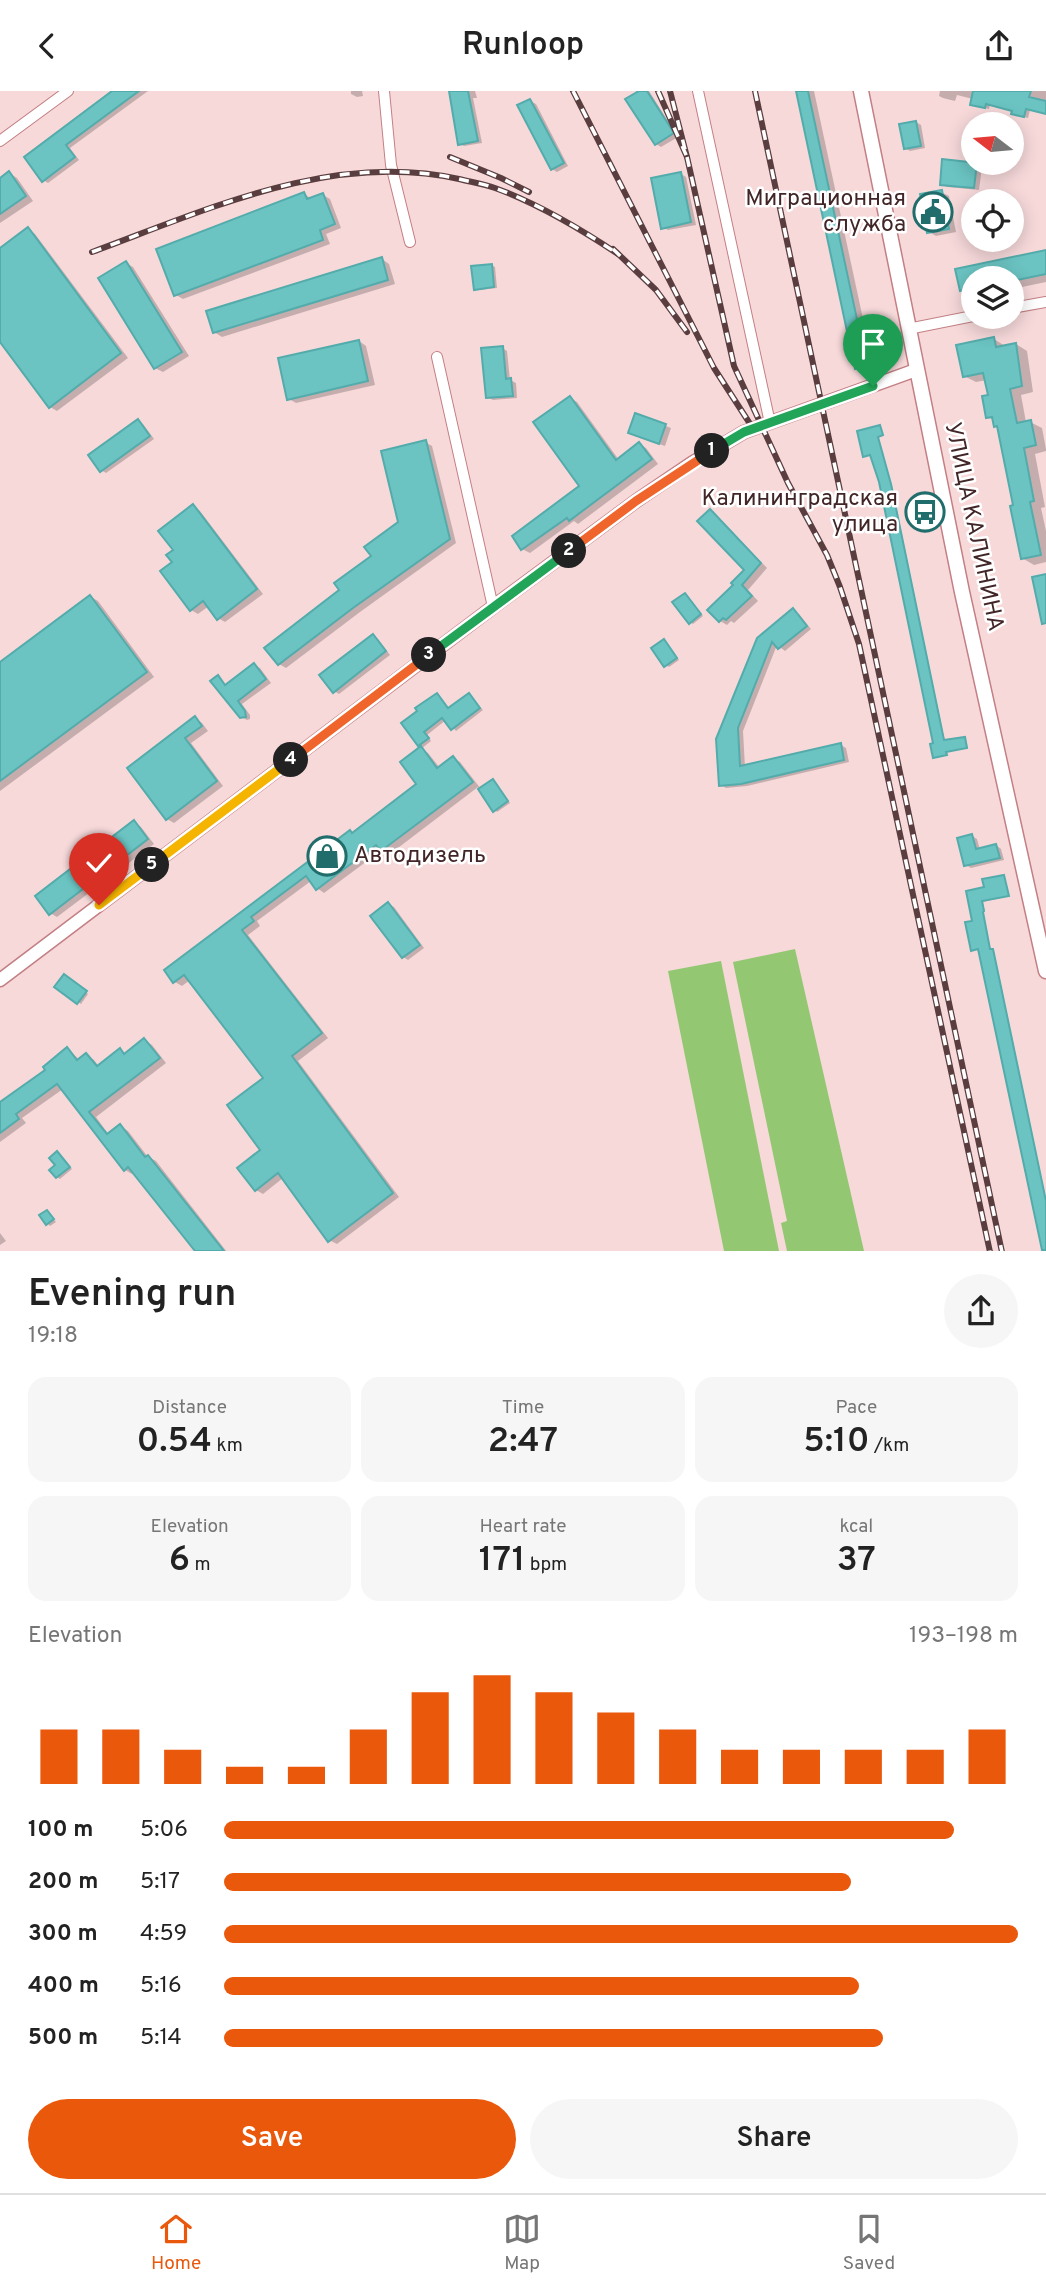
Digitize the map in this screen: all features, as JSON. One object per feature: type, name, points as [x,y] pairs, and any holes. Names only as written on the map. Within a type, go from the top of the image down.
[{"type":"main road","name":"УЛИЦА КАЛИНИНА","points":[[861,91],[962,592],[1046,971]]},
{"type":"street","points":[[0,141],[68,91]]},
{"type":"street","points":[[384,91],[391,165],[410,242]]},
{"type":"street","points":[[698,91],[770,423]]},
{"type":"street","points":[[1024,307],[1046,302]]},
{"type":"street","points":[[908,329],[961,318]]},
{"type":"street","points":[[437,357],[493,607]]},
{"type":"street","points":[[0,980],[493,607],[681,471],[744,432],[916,370]]},
{"type":"green space","points":[[795,949],[864,1251],[787,1251],[781,1223],[787,1221],[733,962]]},
{"type":"green space","points":[[721,961],[779,1251],[724,1251],[668,971]]},
{"type":"building","points":[[112,91],[139,91],[66,145],[75,157],[42,182],[24,157]]},
{"type":"building","points":[[449,91],[468,91],[478,141],[458,145]]},
{"type":"building","points":[[639,91],[647,91],[674,133],[655,145],[625,99]]},
{"type":"building","points":[[796,91],[808,91],[867,366],[855,369]]},
{"type":"building","points":[[973,91],[1031,91],[1029,97],[1046,101],[1046,114],[1026,109],[1024,117],[1024,112],[1012,112],[986,104],[985,108],[970,105]]},
{"type":"building","points":[[530,99],[564,163],[551,170],[517,105]]},
{"type":"building","points":[[916,121],[921,146],[904,149],[899,124]]},
{"type":"building","points":[[942,159],[961,161],[961,175],[976,175],[974,188],[940,185]]},
{"type":"building","points":[[9,171],[26,196],[0,214],[0,178]]},
{"type":"building","points":[[681,172],[691,222],[661,229],[651,178]]},
{"type":"building","points":[[942,190],[949,229],[927,233],[920,194]]},
{"type":"building","points":[[304,192],[307,199],[323,193],[335,224],[320,230],[323,240],[174,296],[156,249]]},
{"type":"building","points":[[28,227],[121,353],[49,408],[0,342],[0,248]]},
{"type":"building","points":[[1046,250],[1046,274],[1024,279],[1024,266],[969,266]]},
{"type":"building","points":[[382,257],[388,280],[213,333],[206,311]]},
{"type":"building","points":[[126,261],[182,352],[154,369],[98,278]]},
{"type":"building","points":[[492,264],[494,287],[474,290],[471,266]]},
{"type":"building","points":[[961,268],[961,291],[960,291],[955,269]]},
{"type":"building","points":[[994,337],[996,347],[1016,343],[1022,386],[1010,389],[1017,423],[1031,420],[1036,445],[1024,448],[1034,501],[1030,502],[1041,555],[1021,559],[997,426],[994,427],[992,417],[986,418],[982,396],[988,395],[983,373],[963,377],[956,345]]},
{"type":"building","points":[[359,340],[368,381],[287,400],[278,358]]},
{"type":"building","points":[[503,346],[506,379],[511,378],[513,396],[486,398],[481,348]]},
{"type":"building","points":[[570,396],[616,460],[639,442],[652,459],[569,521],[567,518],[521,550],[512,536],[579,486],[533,422]]},
{"type":"building","points":[[635,413],[666,424],[659,444],[628,433]]},
{"type":"building","points":[[138,419],[150,436],[100,472],[88,455]]},
{"type":"building","points":[[880,425],[883,435],[878,437],[891,484],[944,740],[965,737],[967,748],[933,758],[930,744],[933,743],[879,482],[870,455],[863,457],[857,431]]},
{"type":"building","points":[[426,440],[450,539],[278,665],[264,648],[339,590],[334,583],[371,556],[364,547],[398,522],[381,451]]},
{"type":"building","points":[[193,504],[257,589],[217,620],[203,601],[190,611],[160,571],[172,562],[166,555],[173,550],[158,531]]},
{"type":"building","points":[[710,509],[761,563],[742,585],[752,596],[726,620],[723,618],[719,622],[707,610],[733,585],[731,583],[744,570],[697,521]]},
{"type":"building","points":[[1046,574],[1046,623],[1042,624],[1032,577]]},
{"type":"building","points":[[685,593],[701,614],[689,624],[672,602]]},
{"type":"building","points":[[90,595],[147,672],[0,781],[0,662]]},
{"type":"building","points":[[793,608],[807,626],[778,649],[772,642],[738,728],[740,766],[841,743],[844,760],[741,784],[719,786],[716,739],[757,638]]},
{"type":"building","points":[[373,634],[386,651],[333,693],[319,675]]},
{"type":"building","points":[[664,639],[677,658],[664,667],[651,648]]},
{"type":"building","points":[[254,663],[266,679],[238,701],[246,717],[240,718],[210,681],[218,675],[225,685]]},
{"type":"building","points":[[437,693],[448,708],[469,693],[480,708],[451,730],[442,718],[424,732],[429,738],[418,746],[401,723],[417,711],[415,708]]},
{"type":"building","points":[[195,716],[202,726],[185,738],[217,781],[166,820],[127,768]]},
{"type":"building","points":[[421,746],[437,768],[453,756],[473,782],[381,851],[376,845],[316,890],[306,876],[251,917],[254,921],[242,930],[322,1033],[292,1056],[393,1193],[328,1242],[278,1173],[255,1191],[237,1168],[260,1150],[227,1105],[263,1078],[184,975],[173,983],[164,970],[350,830],[352,833],[416,784],[400,762]]},
{"type":"building","points":[[493,779],[508,801],[493,812],[478,789]]},
{"type":"building","points":[[134,820],[148,839],[49,915],[35,896]]},
{"type":"building","points":[[972,834],[976,849],[996,844],[1000,858],[964,866],[957,838]]},
{"type":"building","points":[[1004,875],[1009,896],[982,901],[983,912],[1046,1201],[1046,1250],[1042,1250],[978,949],[971,951],[965,922],[972,921],[966,891],[984,887],[982,879]]},
{"type":"building","points":[[388,902],[420,945],[402,958],[370,916]]},
{"type":"building","points":[[64,974],[87,991],[77,1004],[54,987]]},
{"type":"building","points":[[144,1038],[160,1058],[89,1112],[107,1134],[120,1124],[224,1251],[195,1251],[128,1167],[124,1171],[57,1084],[16,1114],[19,1119],[0,1133],[0,1102],[45,1070],[43,1067],[67,1047],[77,1060],[86,1053],[97,1066],[120,1048],[124,1054]]},
{"type":"building","points":[[57,1151],[70,1167],[56,1178],[49,1170],[55,1165],[49,1158]]},
{"type":"building","points":[[47,1210],[54,1219],[46,1225],[39,1215]]},
{"type":"railway","points":[[573,91],[714,368],[754,430]]},
{"type":"railway","points":[[658,91],[687,157],[670,91]]},
{"type":"railway","points":[[755,91],[1002,1251]]},
{"type":"railway","points":[[450,157],[529,192]]},
{"type":"railway","points":[[687,157],[734,366],[788,483],[827,555],[859,644],[990,1251]]},
{"type":"railway","points":[[92,252],[272,189],[318,178],[412,172],[459,179],[511,194],[558,217],[618,254]]},
{"type":"railway","points":[[613,249],[656,290],[687,332]]},
{"type":"place","name":"Миграционная служба","points":[[933,212]]},
{"type":"place","name":"Калининградская улица","points":[[925,512]]},
{"type":"place","name":"Автодизель","points":[[327,856]]},
{"type":"route","points":[[99,905],[493,607],[692,463],[744,432],[873,386]]}]
